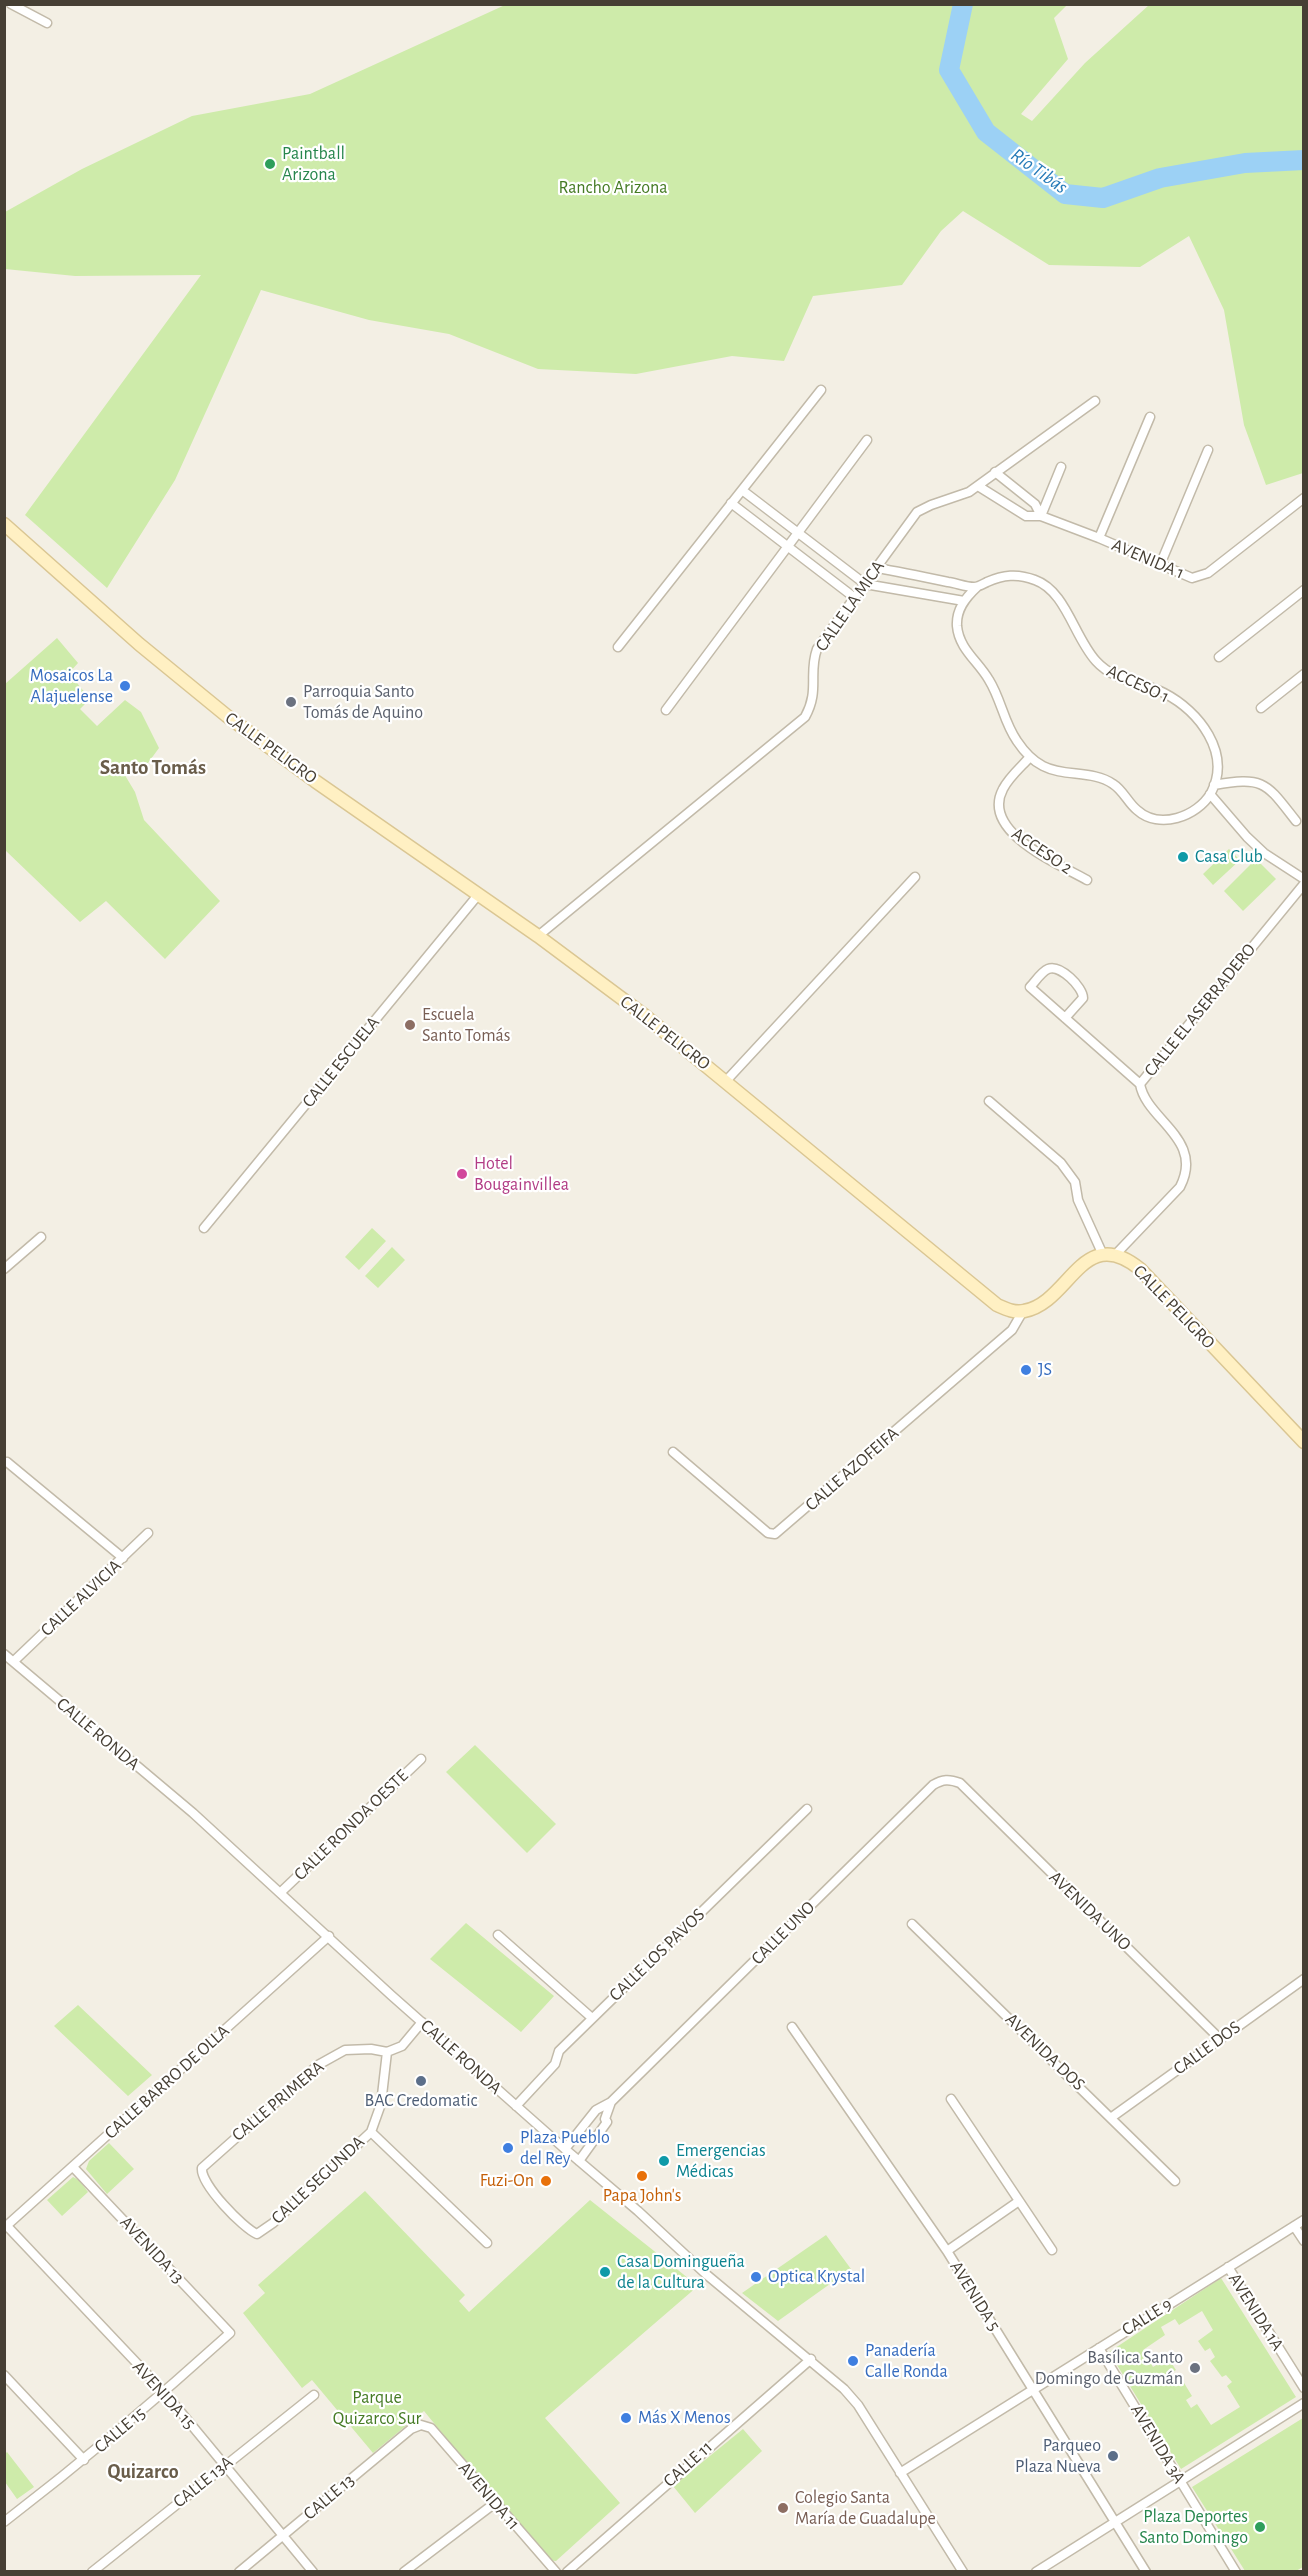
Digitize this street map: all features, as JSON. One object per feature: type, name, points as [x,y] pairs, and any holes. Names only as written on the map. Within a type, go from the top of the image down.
[{"type":"main road","name":"CALLE PELIGRO","points":[[4,524],[139,644],[221,711],[278,754],[538,936],[644,1015],[984,1295],[1004,1308],[1023,1311]]},
{"type":"main road","name":"CALLE PELIGRO","points":[[1109,1254],[1126,1258],[1140,1269],[1304,1442]]},
{"type":"main road","points":[[1023,1311],[1044,1301],[1081,1268],[1109,1254]]},
{"type":"street","points":[[12,4],[46,23]]},
{"type":"street","points":[[618,647],[821,390]]},
{"type":"street","name":"CALLE LA MICA","points":[[538,936],[805,717],[813,702],[814,660],[817,649],[917,512],[978,486],[1095,401]]},
{"type":"street","points":[[1099,538],[1150,417]]},
{"type":"street","points":[[666,710],[867,440]]},
{"type":"street","points":[[1160,565],[1208,450]]},
{"type":"street","points":[[1041,516],[1061,467]]},
{"type":"street","name":"AVENIDA 1","points":[[996,472],[1035,504],[1041,516]]},
{"type":"street","name":"AVENIDA 1","points":[[978,486],[1026,516],[1041,516],[1192,578],[1208,573],[1304,498]]},
{"type":"street","points":[[742,490],[865,584],[964,601],[957,619],[962,644],[989,679],[1016,741],[1043,766],[1058,772],[1095,777],[1113,784],[1137,811],[1158,820],[1171,820],[1184,816],[1203,803],[1212,789],[1252,781],[1261,783],[1270,789],[1296,821]]},
{"type":"street","points":[[731,503],[855,598]]},
{"type":"street","points":[[877,568],[976,588]]},
{"type":"street","name":"ACCESO 1","points":[[964,601],[976,588],[998,577],[1012,575],[1038,580],[1061,603],[1083,645],[1097,662],[1118,677],[1165,694],[1187,709],[1204,728],[1210,736],[1218,760],[1212,789]]},
{"type":"street","points":[[1219,657],[1304,590]]},
{"type":"street","points":[[1261,708],[1304,674]]},
{"type":"street","name":"ACCESO 2","points":[[1030,756],[1002,790],[999,808],[1001,818],[1006,827],[1019,840],[1087,880]]},
{"type":"street","points":[[1212,789],[1247,837],[1264,853],[1304,879]]},
{"type":"street","points":[[725,1082],[915,877]]},
{"type":"street","name":"CALLE EL ASERRADERO","points":[[1109,1254],[1180,1187],[1187,1175],[1183,1149],[1167,1123],[1145,1098],[1140,1084],[1304,884]]},
{"type":"street","name":"CALLE ESCUELA","points":[[204,1228],[478,895]]},
{"type":"street","points":[[1065,1018],[1083,998],[1083,994],[1061,972],[1054,968],[1048,969],[1030,987],[1065,1018],[1140,1084]]},
{"type":"street","points":[[988,1101],[1061,1163],[1075,1182],[1078,1200],[1109,1254]]},
{"type":"street","points":[[4,1269],[41,1237]]},
{"type":"street","name":"CALLE AZOFEIFA","points":[[673,1452],[768,1533],[775,1534],[1012,1330],[1023,1311]]},
{"type":"street","points":[[7,1462],[123,1558]]},
{"type":"street","name":"CALLE ALVICIA","points":[[14,1661],[148,1533]]},
{"type":"street","name":"CALLE RONDA","points":[[4,1654],[193,1813],[422,2022],[638,2211],[707,2275],[811,2359],[852,2396],[963,2571]]},
{"type":"street","name":"CALLE RONDA OESTE","points":[[281,1892],[421,1759]]},
{"type":"street","name":"CALLE UNO","points":[[565,2149],[596,2110],[612,2102],[933,1785],[951,1779],[960,1783]]},
{"type":"street","name":"AVENIDA UNO","points":[[960,1783],[1220,2039]]},
{"type":"street","name":"CALLE LOS PAVOS","points":[[516,2106],[555,2064],[559,2051],[807,1809]]},
{"type":"street","name":"AVENIDA DOS","points":[[912,1924],[1175,2181]]},
{"type":"street","points":[[498,1935],[592,2018]]},
{"type":"street","name":"CALLE BARRO DE OLLA","points":[[6,2227],[329,1936]]},
{"type":"street","name":"CALLE DOS","points":[[1112,2117],[1304,1979]]},
{"type":"street","points":[[387,2052],[402,2046],[422,2022]]},
{"type":"street","name":"AVENIDA 5","points":[[792,2027],[947,2251],[1146,2571]]},
{"type":"street","name":"CALLE PRIMERA","points":[[257,2234],[246,2229],[204,2180],[202,2169],[325,2061],[345,2050],[371,2049],[387,2052]]},
{"type":"street","name":"CALLE SEGUNDA","points":[[257,2234],[273,2223],[371,2132],[381,2104],[387,2052]]},
{"type":"street","points":[[951,2099],[1052,2250]]},
{"type":"street","name":"CALLE UNO","points":[[579,2161],[607,2122],[605,2119],[612,2102]]},
{"type":"street","points":[[371,2132],[487,2243]]},
{"type":"street","name":"AVENIDA 13","points":[[73,2167],[230,2333]]},
{"type":"street","points":[[947,2251],[1019,2201]]},
{"type":"street","name":"CALLE 9","points":[[900,2473],[1304,2220]]},
{"type":"street","points":[[1294,2226],[1304,2241]]},
{"type":"street","name":"AVENIDA 15","points":[[6,2227],[165,2393],[313,2571]]},
{"type":"street","name":"AVENIDA 1A","points":[[1227,2267],[1304,2388]]},
{"type":"street","name":"CALLE 15","points":[[4,2522],[165,2393],[230,2333]]},
{"type":"street","name":"AVENIDA 3A","points":[[1099,2348],[1236,2571]]},
{"type":"street","name":"CALLE 11","points":[[567,2571],[811,2359]]},
{"type":"street","points":[[4,2375],[84,2460]]},
{"type":"street","points":[[4,2392],[14,2386]]},
{"type":"street","name":"CALLE 13A","points":[[92,2571],[314,2395]]},
{"type":"street","points":[[1036,2571],[1304,2403]]},
{"type":"street","name":"AVENIDA 11","points":[[421,2425],[431,2428],[495,2504],[556,2571]]},
{"type":"street","name":"CALLE 13","points":[[239,2571],[411,2429],[421,2425]]},
{"type":"street","points":[[405,2571],[495,2504]]},
{"type":"green space","name":"Rancho Arizona","points":[[505,5],[1067,5],[1054,18],[1068,59],[1021,114],[1032,121],[1085,63],[1149,5],[1303,5],[1303,473],[1266,485],[1244,425],[1224,310],[1189,236],[1140,267],[1049,265],[963,211],[941,231],[902,285],[813,296],[784,361],[732,356],[636,374],[538,369],[449,334],[369,320],[261,290],[175,480],[107,588],[25,515],[201,275],[75,276],[5,269],[5,212],[82,169],[192,116],[310,94]]},
{"type":"green space","points":[[57,638],[78,663],[69,673],[90,699],[80,709],[97,726],[125,700],[141,712],[159,748],[148,763],[141,766],[135,761],[123,772],[135,792],[144,820],[220,901],[165,959],[106,901],[80,922],[5,850],[5,684]]},
{"type":"green space","points":[[1229,849],[1240,860],[1213,885],[1203,874]]},
{"type":"green space","points":[[1256,859],[1276,879],[1243,911],[1224,891]]},
{"type":"green space","points":[[372,1228],[386,1241],[359,1270],[345,1257]]},
{"type":"green space","points":[[392,1247],[405,1260],[378,1288],[365,1276]]},
{"type":"green space","points":[[475,1745],[556,1824],[527,1853],[446,1772]]},
{"type":"green space","points":[[466,1923],[554,1996],[521,2032],[430,1959]]},
{"type":"green space","points":[[78,2005],[152,2075],[128,2096],[54,2026]]},
{"type":"green space","points":[[109,2143],[134,2169],[107,2194],[86,2169],[89,2161]]},
{"type":"green space","points":[[73,2177],[79,2180],[88,2192],[62,2216],[47,2200]]},
{"type":"green space","name":"Parque Quizarco Sur","points":[[365,2191],[465,2295],[459,2301],[469,2312],[590,2200],[698,2286],[545,2418],[620,2503],[556,2561],[546,2560],[424,2411],[373,2453],[312,2380],[302,2388],[243,2313],[265,2293],[258,2285]]},
{"type":"green space","points":[[826,2235],[851,2269],[778,2321],[742,2293]]},
{"type":"green space","points":[[1221,2278],[1296,2397],[1181,2469],[1109,2352]],"holes":[[[1202,2311],[1213,2330],[1198,2341],[1205,2351],[1210,2348],[1215,2357],[1210,2361],[1222,2377],[1226,2375],[1232,2382],[1227,2386],[1240,2407],[1211,2425],[1197,2404],[1191,2408],[1186,2400],[1192,2396],[1181,2378],[1175,2380],[1171,2373],[1176,2370],[1168,2358],[1153,2367],[1143,2350],[1165,2335],[1161,2327],[1175,2319],[1179,2325]]]},
{"type":"green space","name":"Plaza Deportes Santo Domingo","points":[[1303,2418],[1303,2567],[1296,2571],[1245,2571],[1192,2487]]},
{"type":"green space","points":[[743,2429],[762,2451],[695,2513],[673,2486]]},
{"type":"green space","points":[[7,2452],[34,2487],[17,2499],[5,2482],[5,2454]]},
{"type":"waterway","name":"Río Tibás","points":[[963,4],[949,70],[986,132],[1065,194],[1103,198],[1160,178],[1245,163],[1304,160]]},
{"type":"place","name":"Paintball Arizona","points":[[270,164]]},
{"type":"place","name":"Mosaicos La Alajuelense","points":[[125,686]]},
{"type":"place","name":"Parroquia Santo Tomás de Aquino","points":[[291,702]]},
{"type":"place","name":"Casa Club","points":[[1183,857]]},
{"type":"place","name":"Escuela Santo Tomás","points":[[410,1025]]},
{"type":"place","name":"Hotel Bougainvillea","points":[[462,1174]]},
{"type":"place","name":"JS","points":[[1026,1370]]},
{"type":"place","name":"BAC Credomatic","points":[[421,2081]]},
{"type":"place","name":"Plaza Pueblo del Rey","points":[[508,2148]]},
{"type":"place","name":"Emergencias Médicas","points":[[664,2161]]},
{"type":"place","name":"Papa John's","points":[[642,2176]]},
{"type":"place","name":"Fuzi-On","points":[[546,2181]]},
{"type":"place","name":"Casa Domingueña de la Cultura","points":[[605,2272]]},
{"type":"place","name":"Optica Krystal","points":[[756,2277]]},
{"type":"place","name":"Panadería Calle Ronda","points":[[853,2361]]},
{"type":"place","name":"Basílica Santo Domingo de Guzmán","points":[[1195,2368]]},
{"type":"place","name":"Más X Menos","points":[[626,2418]]},
{"type":"place","name":"Parqueo Plaza Nueva","points":[[1113,2456]]},
{"type":"place","name":"Colegio Santa María de Guadalupe","points":[[783,2508]]},
{"type":"place","name":"Plaza Deportes Santo Domingo","points":[[1260,2527]]},
{"type":"district","name":"Santo Tomás","points":[[153,768]]},
{"type":"district","name":"Quizarco","points":[[143,2472]]}]
